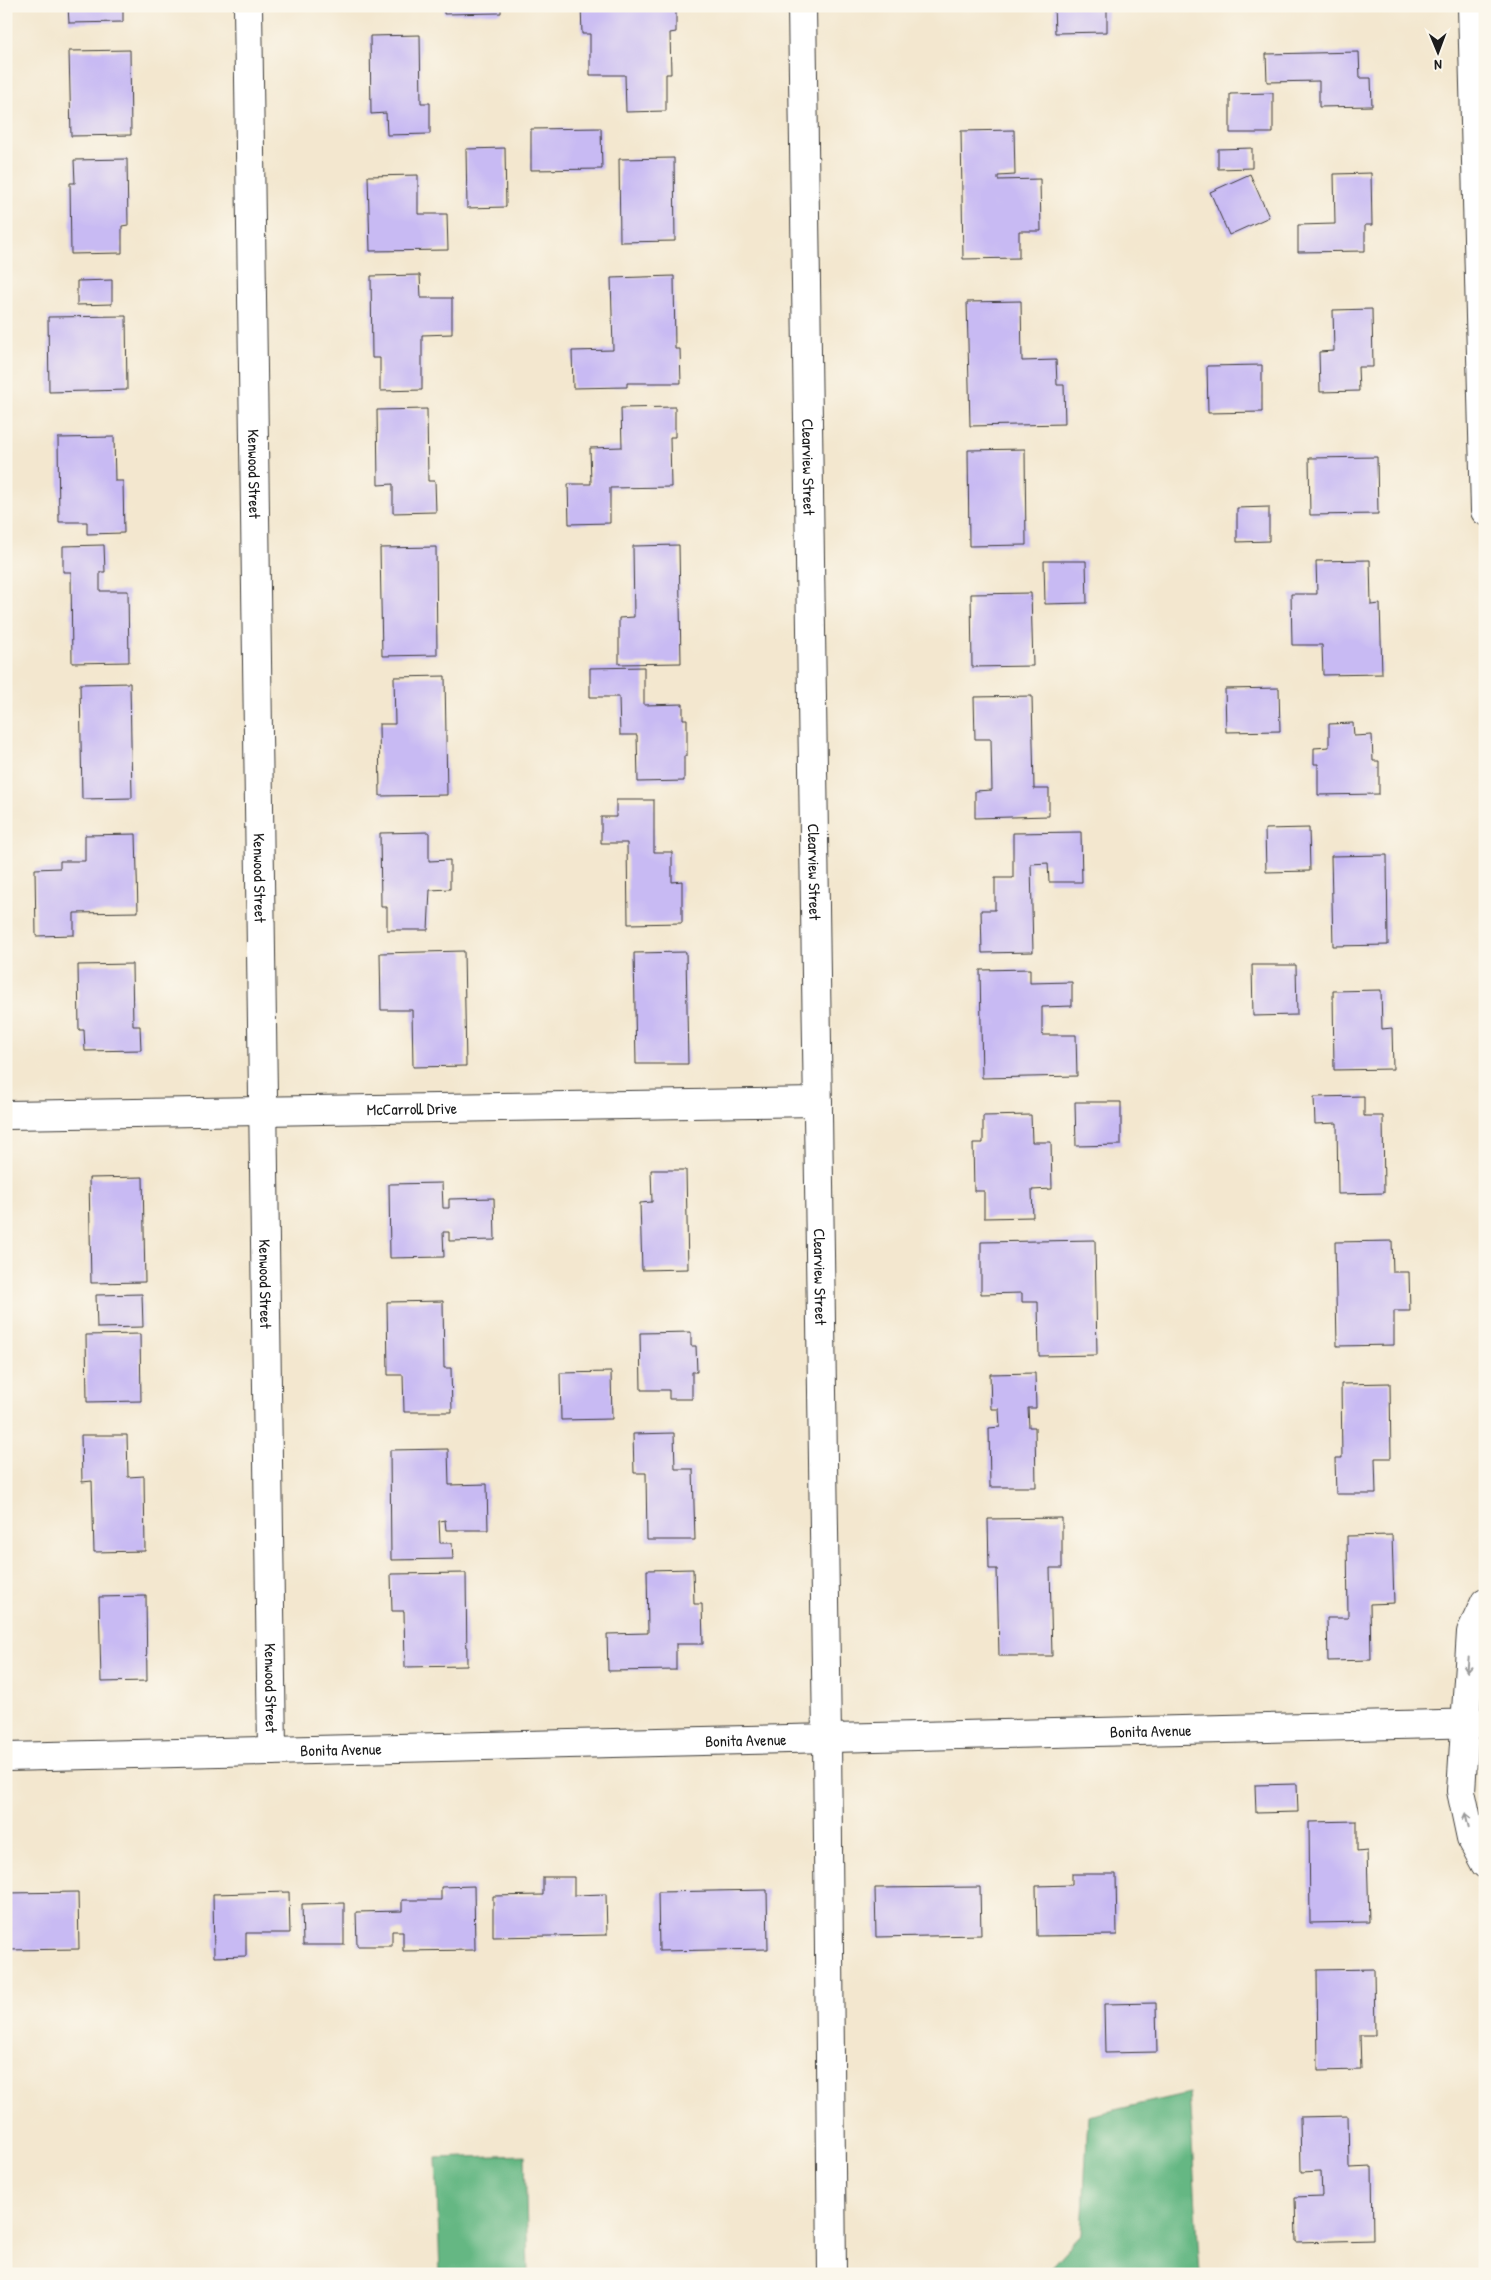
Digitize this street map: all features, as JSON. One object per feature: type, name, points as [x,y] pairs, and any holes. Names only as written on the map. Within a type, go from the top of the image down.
[{"type":"street","name":"Kenwood Street","points":[[248,6],[272,1751]]},
{"type":"street","name":"Clearview Street","points":[[802,6],[827,1738],[832,2274]]},
{"type":"street","points":[[1472,6],[1485,511]]},
{"type":"street","name":"McCarroll Drive","points":[[6,1114],[818,1102]]},
{"type":"street","points":[[1485,1602],[1471,1632],[1466,1688],[1476,1723],[1461,1791],[1471,1838],[1485,1864]]},
{"type":"street","name":"Bonita Avenue","points":[[6,1757],[1476,1723]]},
{"type":"green space","points":[[1189,2093],[1200,2274],[1045,2274],[1082,2234],[1088,2116]]},
{"type":"green space","points":[[525,2155],[528,2274],[440,2274],[436,2158]]},
{"type":"building","points":[[68,6],[123,6],[123,22],[69,23]]},
{"type":"building","points":[[444,6],[501,6],[501,13],[444,14]]},
{"type":"building","points":[[581,6],[676,6],[676,32],[670,33],[671,74],[666,74],[666,111],[626,112],[625,75],[590,75],[590,34],[582,34]]},
{"type":"building","points":[[1054,6],[1107,6],[1107,32],[1055,33]]},
{"type":"building","points":[[420,35],[421,103],[430,103],[430,134],[387,135],[386,113],[371,114],[370,36]]},
{"type":"building","points":[[130,50],[131,135],[71,136],[69,51]]},
{"type":"building","points":[[1359,52],[1360,78],[1371,78],[1372,106],[1319,107],[1319,81],[1267,82],[1266,54]]},
{"type":"building","points":[[1273,93],[1273,133],[1230,133],[1230,94]]},
{"type":"building","points":[[601,128],[602,169],[531,170],[531,129]]},
{"type":"building","points":[[1014,130],[1015,175],[998,176],[998,180],[1040,179],[1041,231],[1019,231],[1019,258],[963,259],[961,131]]},
{"type":"building","points":[[505,148],[506,207],[467,208],[466,149]]},
{"type":"building","points":[[1252,148],[1252,168],[1218,169],[1218,149]]},
{"type":"building","points":[[674,158],[675,241],[620,242],[619,159]]},
{"type":"building","points":[[127,159],[128,225],[122,226],[122,253],[71,254],[70,183],[75,183],[74,160]]},
{"type":"building","points":[[1371,173],[1372,225],[1365,225],[1365,251],[1298,252],[1298,225],[1335,224],[1334,174]]},
{"type":"building","points":[[1250,174],[1269,217],[1229,235],[1210,192]]},
{"type":"building","points":[[418,175],[418,214],[447,214],[448,250],[370,251],[368,176]]},
{"type":"building","points":[[420,275],[421,298],[452,298],[452,334],[422,335],[422,390],[380,391],[380,358],[372,358],[371,276]]},
{"type":"building","points":[[674,276],[675,349],[680,349],[681,383],[627,383],[627,387],[573,388],[572,351],[613,350],[611,278]]},
{"type":"building","points":[[112,280],[112,304],[77,305],[77,281]]},
{"type":"building","points":[[1021,301],[1022,361],[1056,360],[1057,385],[1064,385],[1065,424],[970,426],[967,302]]},
{"type":"building","points":[[1372,309],[1373,367],[1358,367],[1359,391],[1320,392],[1319,352],[1334,351],[1333,310]]},
{"type":"building","points":[[126,316],[127,390],[49,392],[48,317]]},
{"type":"building","points":[[1262,365],[1262,412],[1208,413],[1207,366]]},
{"type":"building","points":[[675,407],[675,437],[670,437],[671,487],[610,488],[610,523],[569,524],[568,484],[591,484],[590,448],[622,447],[621,408]]},
{"type":"building","points":[[427,409],[428,481],[435,481],[436,512],[393,513],[393,484],[378,485],[377,410]]},
{"type":"building","points":[[114,437],[115,481],[123,481],[124,533],[87,534],[87,522],[59,522],[58,438]]},
{"type":"building","points":[[1025,449],[1026,545],[969,546],[968,450]]},
{"type":"building","points":[[1377,457],[1378,514],[1310,515],[1309,458]]},
{"type":"building","points":[[1269,507],[1269,541],[1237,542],[1237,508]]},
{"type":"building","points":[[104,545],[105,572],[100,572],[100,591],[128,591],[129,662],[72,663],[71,572],[63,572],[63,546]]},
{"type":"building","points":[[679,545],[681,663],[619,664],[619,618],[634,617],[633,546]]},
{"type":"building","points":[[436,547],[437,655],[382,656],[380,548]]},
{"type":"building","points":[[1370,560],[1371,605],[1380,604],[1382,674],[1323,675],[1322,645],[1292,645],[1291,594],[1317,594],[1316,561]]},
{"type":"building","points":[[1044,561],[1086,561],[1087,603],[1045,604]]},
{"type":"building","points":[[1031,593],[1033,666],[972,667],[971,594]]},
{"type":"building","points":[[644,667],[644,705],[683,704],[683,719],[687,719],[687,756],[684,756],[684,781],[638,782],[637,735],[620,735],[619,697],[590,697],[590,668]]},
{"type":"building","points":[[445,676],[447,795],[380,796],[379,724],[395,724],[394,677]]},
{"type":"building","points":[[130,683],[132,798],[82,799],[80,684]]},
{"type":"building","points":[[1279,688],[1280,731],[1226,732],[1225,689]]},
{"type":"building","points":[[1032,696],[1034,789],[1049,789],[1049,816],[975,818],[975,791],[992,790],[991,739],[975,739],[974,697]]},
{"type":"building","points":[[1353,723],[1354,736],[1372,735],[1373,761],[1379,761],[1379,794],[1318,795],[1318,764],[1314,764],[1314,748],[1329,747],[1329,724]]},
{"type":"building","points":[[616,800],[654,800],[654,852],[672,852],[672,882],[682,881],[682,923],[628,924],[627,843],[601,843],[601,817],[616,817]]},
{"type":"building","points":[[1309,828],[1310,871],[1266,872],[1265,829]]},
{"type":"building","points":[[429,832],[429,861],[450,860],[450,889],[430,890],[428,930],[387,930],[387,907],[381,907],[380,833]]},
{"type":"building","points":[[1081,832],[1082,882],[1049,882],[1048,863],[1031,864],[1033,952],[982,953],[981,910],[995,910],[995,878],[1013,878],[1013,833]]},
{"type":"building","points":[[136,834],[138,912],[74,913],[74,935],[36,936],[35,869],[60,868],[60,861],[85,861],[85,835]]},
{"type":"building","points":[[1387,855],[1388,945],[1333,946],[1331,856]]},
{"type":"building","points":[[464,951],[466,1066],[413,1067],[412,1010],[381,1010],[380,953]]},
{"type":"building","points":[[686,952],[688,1064],[636,1064],[634,953]]},
{"type":"building","points":[[132,964],[133,1026],[140,1026],[141,1050],[85,1051],[84,1030],[79,1030],[78,965]]},
{"type":"building","points":[[1252,965],[1296,965],[1297,1015],[1253,1016]]},
{"type":"building","points":[[1030,969],[1030,983],[1072,982],[1072,1006],[1042,1007],[1042,1035],[1076,1035],[1077,1076],[982,1078],[980,970]]},
{"type":"building","points":[[1381,990],[1382,1029],[1392,1028],[1393,1069],[1334,1070],[1333,991]]},
{"type":"building","points":[[1364,1096],[1364,1116],[1383,1116],[1384,1193],[1338,1194],[1337,1123],[1315,1124],[1314,1097]]},
{"type":"building","points":[[1075,1102],[1121,1102],[1121,1145],[1076,1146]]},
{"type":"building","points":[[1031,1115],[1032,1142],[1051,1142],[1052,1189],[1032,1190],[1033,1217],[984,1218],[984,1191],[974,1191],[973,1143],[983,1143],[983,1116]]},
{"type":"building","points":[[651,1170],[686,1170],[688,1269],[642,1270],[640,1203],[652,1202]]},
{"type":"building","points":[[143,1177],[145,1282],[91,1283],[89,1178]]},
{"type":"building","points":[[442,1183],[443,1208],[449,1208],[449,1199],[494,1198],[495,1240],[449,1241],[449,1232],[443,1232],[444,1257],[390,1258],[389,1184]]},
{"type":"building","points":[[1095,1240],[1097,1355],[1039,1356],[1038,1302],[1022,1302],[1022,1293],[981,1294],[981,1242]]},
{"type":"building","points":[[1392,1241],[1393,1272],[1409,1272],[1410,1311],[1394,1311],[1394,1345],[1337,1346],[1335,1242]]},
{"type":"building","points":[[142,1294],[143,1327],[97,1328],[96,1295]]},
{"type":"building","points":[[443,1301],[444,1368],[451,1368],[452,1412],[404,1412],[403,1375],[388,1375],[387,1302]]},
{"type":"building","points":[[691,1332],[691,1346],[696,1346],[697,1372],[692,1372],[692,1399],[669,1399],[669,1390],[641,1390],[640,1333]]},
{"type":"building","points":[[140,1334],[141,1401],[87,1402],[86,1335]]},
{"type":"building","points":[[611,1372],[612,1419],[561,1420],[560,1373]]},
{"type":"building","points":[[1035,1373],[1036,1408],[1028,1408],[1029,1427],[1035,1427],[1036,1487],[990,1487],[989,1428],[1000,1427],[999,1409],[991,1409],[990,1374]]},
{"type":"building","points":[[1390,1383],[1391,1458],[1375,1458],[1376,1494],[1336,1494],[1335,1458],[1342,1458],[1341,1384]]},
{"type":"building","points":[[674,1433],[675,1469],[693,1469],[695,1540],[647,1540],[646,1473],[634,1473],[633,1434]]},
{"type":"building","points":[[81,1435],[127,1435],[128,1477],[144,1476],[145,1551],[94,1552],[92,1481],[82,1482]]},
{"type":"building","points":[[448,1449],[449,1485],[487,1484],[488,1530],[446,1530],[445,1520],[439,1521],[440,1543],[452,1543],[453,1559],[391,1560],[390,1450]]},
{"type":"building","points":[[1062,1518],[1062,1568],[1050,1568],[1052,1656],[999,1656],[997,1569],[989,1569],[988,1519]]},
{"type":"building","points":[[1392,1535],[1394,1603],[1370,1604],[1371,1660],[1328,1661],[1327,1618],[1348,1618],[1347,1536]]},
{"type":"building","points":[[693,1569],[694,1604],[702,1604],[703,1644],[676,1644],[676,1670],[608,1671],[607,1634],[648,1633],[647,1570]]},
{"type":"building","points":[[466,1573],[467,1666],[405,1667],[404,1611],[392,1611],[391,1574]]},
{"type":"building","points":[[146,1596],[147,1681],[101,1682],[99,1597]]},
{"type":"building","points":[[1297,1784],[1298,1812],[1256,1813],[1255,1785]]},
{"type":"building","points":[[1357,1821],[1357,1852],[1367,1851],[1369,1922],[1310,1923],[1309,1822]]},
{"type":"building","points":[[1072,1874],[1116,1874],[1117,1935],[1037,1936],[1036,1886],[1072,1885]]},
{"type":"building","points":[[543,1877],[574,1877],[574,1895],[606,1894],[607,1935],[493,1937],[493,1896],[543,1895]]},
{"type":"building","points":[[474,1886],[475,1950],[403,1951],[403,1931],[392,1931],[392,1946],[357,1946],[356,1912],[402,1911],[402,1900],[441,1900],[441,1887]]},
{"type":"building","points":[[980,1887],[981,1935],[876,1937],[875,1888]]},
{"type":"building","points":[[767,1890],[768,1949],[659,1951],[658,1892]]},
{"type":"building","points":[[78,1892],[79,1949],[6,1950],[6,1893]]},
{"type":"building","points":[[289,1892],[290,1933],[246,1933],[246,1956],[214,1957],[213,1894]]},
{"type":"building","points":[[344,1903],[344,1945],[303,1945],[302,1904]]},
{"type":"building","points":[[1374,1969],[1375,2035],[1360,2035],[1361,2070],[1318,2071],[1317,1970]]},
{"type":"building","points":[[1156,2003],[1157,2052],[1105,2053],[1104,2004]]},
{"type":"building","points":[[1348,2116],[1349,2168],[1372,2167],[1373,2240],[1296,2242],[1295,2197],[1322,2196],[1321,2171],[1301,2172],[1300,2117]]}]
